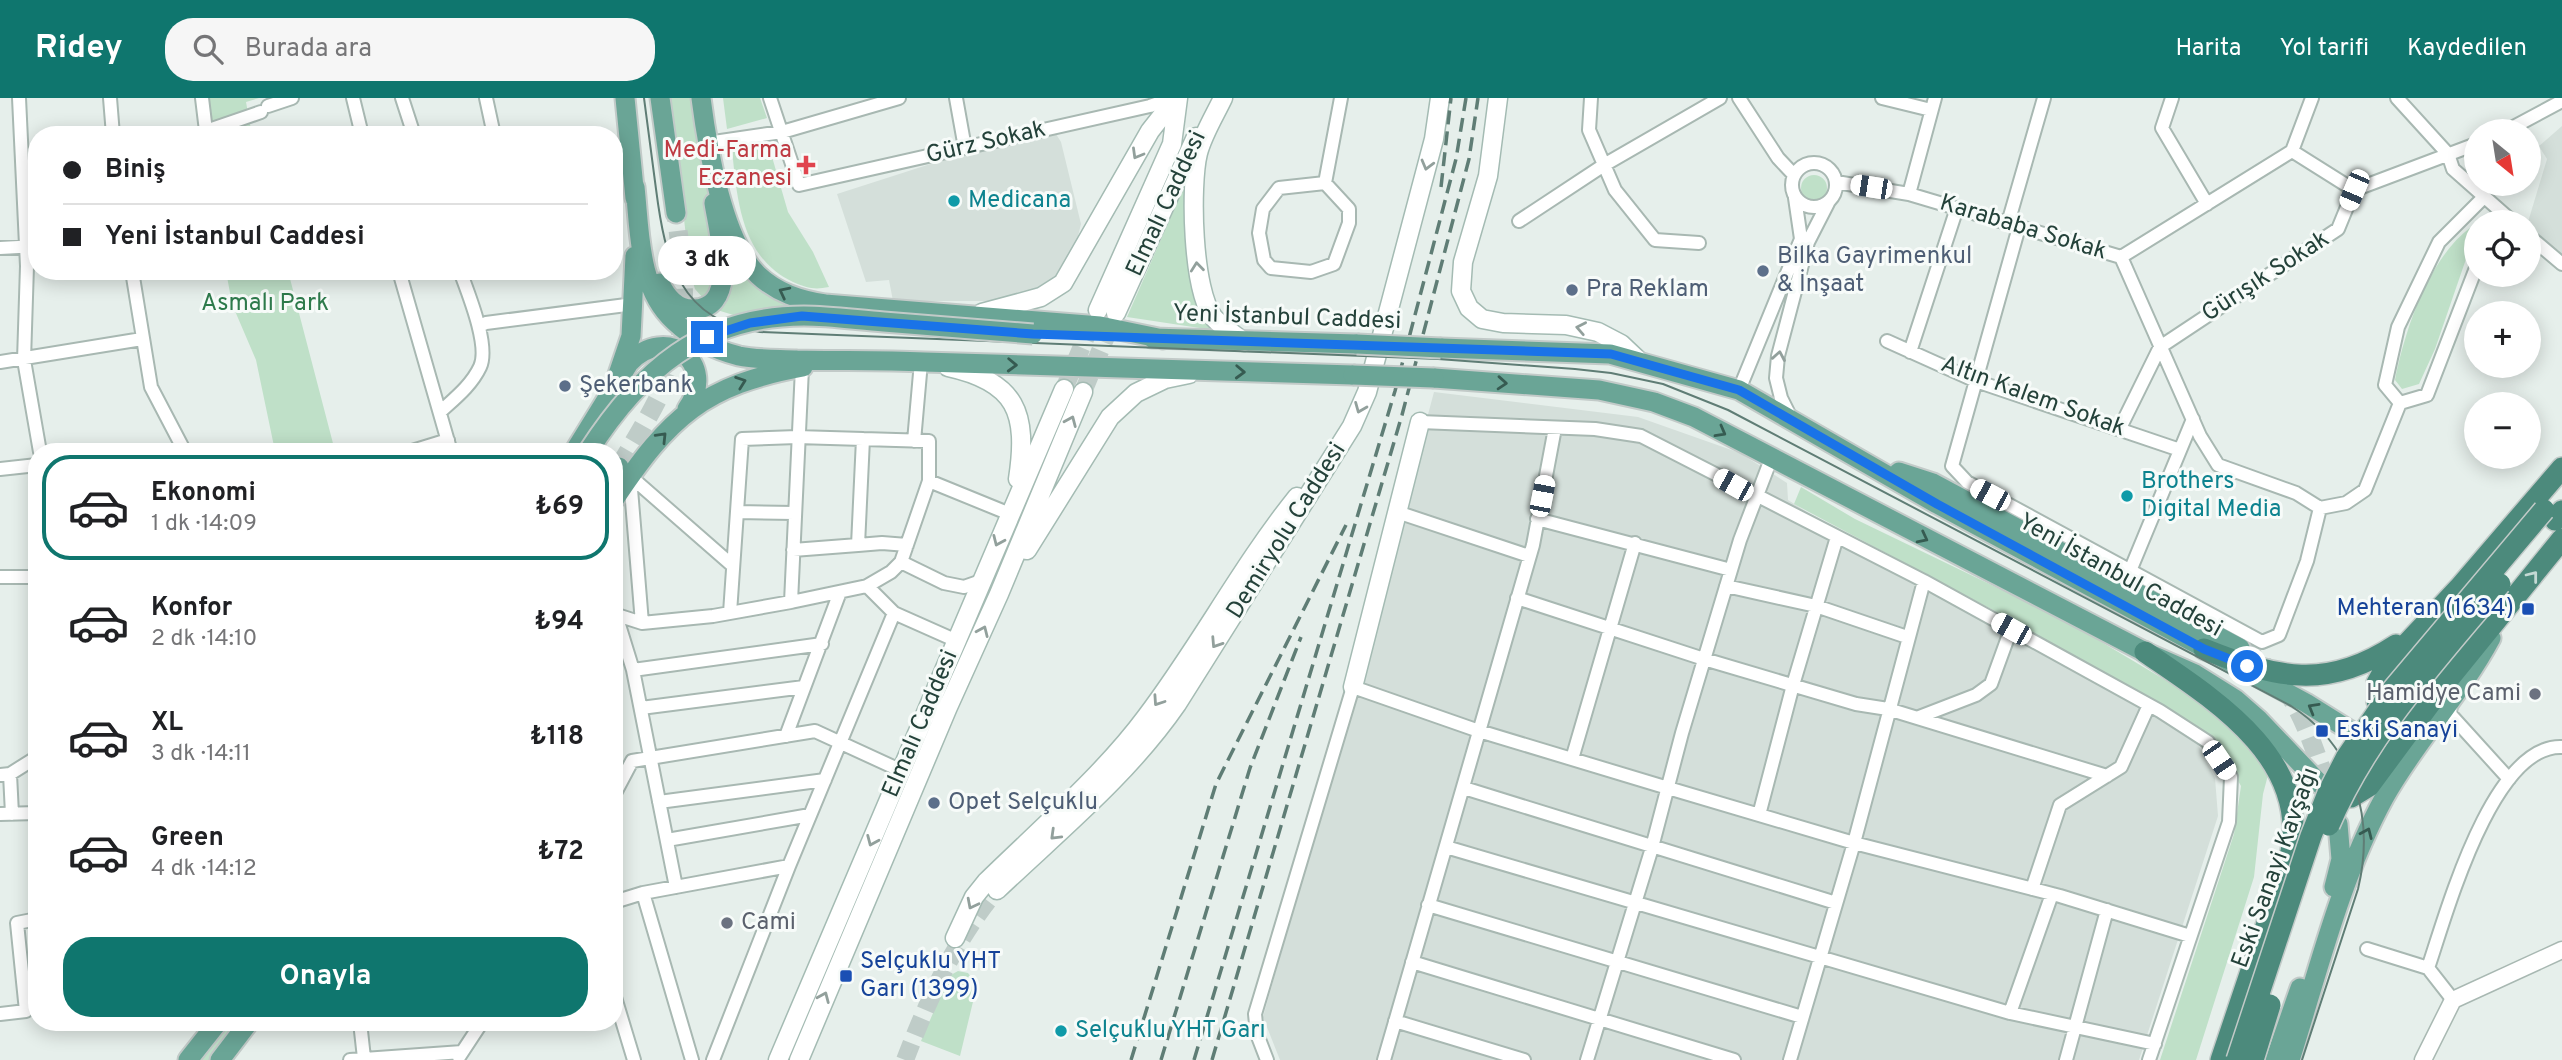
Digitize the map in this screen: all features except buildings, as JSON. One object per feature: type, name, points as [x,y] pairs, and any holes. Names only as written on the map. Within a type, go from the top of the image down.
[{"type":"highway","points":[[2448,692],[2404,716],[2388,713],[2377,701],[2377,683],[2418,630],[2459,588],[2562,468]]},
{"type":"highway","points":[[2335,796],[2351,797],[2364,791],[2448,692],[2507,609],[2558,527],[2562,489]]},
{"type":"highway","name":"Eski Sanayi Kavşağı","points":[[2237,1060],[2311,836],[2346,758],[2394,688],[2558,527]]},
{"type":"highway","name":"Eski Sanayi Kavşağı","points":[[2253,1060],[2320,850],[2332,819],[2359,766],[2417,684],[2558,527]]},
{"type":"highway","points":[[2204,649],[2269,672],[2316,676],[2346,671],[2364,664],[2418,630]]},
{"type":"highway","points":[[2145,652],[2216,702],[2264,749],[2284,782],[2292,812],[2294,833],[2291,852],[2221,1060]]},
{"type":"main road","points":[[625,98],[644,261],[649,282],[660,305],[674,321],[704,343],[741,356],[846,362]]},
{"type":"main road","points":[[660,98],[676,214]]},
{"type":"main road","points":[[635,187],[655,268],[665,293],[674,303],[686,308],[694,310],[707,306],[722,289],[723,274],[701,98]]},
{"type":"main road","points":[[972,315],[1041,297],[1063,283],[1150,131],[1175,98]]},
{"type":"main road","name":"Elmalı Caddesi","points":[[1098,310],[1172,144],[1175,98]]},
{"type":"main road","points":[[1222,98],[1198,152],[1195,247],[1199,284],[1214,318],[1244,342]]},
{"type":"main road","name":"Elmalı Caddesi","points":[[1116,313],[1193,142],[1222,98]]},
{"type":"main road","name":"Demiryolu Caddesi","points":[[997,890],[1129,763],[1165,721],[1341,447],[1367,392],[1434,139],[1440,98]]},
{"type":"main road","points":[[1498,98],[1488,176],[1463,262],[1461,291],[1469,308],[1482,319],[1503,323],[1566,325],[1598,332],[1621,344],[1639,361]]},
{"type":"main road","points":[[706,143],[726,212],[745,260],[767,283],[793,297],[825,304],[1100,326],[1163,339]]},
{"type":"main road","points":[[613,389],[629,344],[634,304],[635,187]]},
{"type":"main road","name":"Yeni İstanbul Caddesi","points":[[594,443],[615,411],[640,382],[694,344],[719,332],[750,323],[802,316],[1033,334],[1611,354],[1739,390],[1860,460],[2306,704],[2392,756]]},
{"type":"main road","points":[[580,443],[638,354],[658,345],[672,348],[690,360],[698,377],[696,395],[655,444],[623,470]]},
{"type":"main road","points":[[682,415],[732,385],[761,375],[846,362]]},
{"type":"main road","name":"Yeni İstanbul Caddesi","points":[[846,362],[1434,378],[1599,390],[1654,402],[1694,418],[2145,652],[2195,674],[2235,699],[2335,796]]},
{"type":"main road","points":[[920,362],[964,371],[986,379],[1003,391],[1014,405],[1021,421],[1021,446],[1010,514]]},
{"type":"main road","points":[[999,594],[1110,417],[1136,393],[1165,379],[1202,371]]},
{"type":"main road","name":"Elmalı Caddesi","points":[[778,1060],[1064,388]]},
{"type":"main road","name":"Elmalı Caddesi","points":[[799,1060],[1083,392]]},
{"type":"main road","points":[[1353,687],[1420,422]]},
{"type":"main road","points":[[955,938],[974,897],[986,882],[1108,761],[1145,719],[1276,524],[1341,447]]},
{"type":"main road","name":"Yeni İstanbul Caddesi","points":[[1860,460],[1933,483],[2240,648]]},
{"type":"main road","points":[[2290,1060],[2343,893],[2374,818],[2448,692]]},
{"type":"main road","points":[[2275,1060],[2339,872],[2341,846],[2338,824]]},
{"type":"main road","points":[[187,1060],[211,1031]]},
{"type":"main road","points":[[220,1060],[241,1031]]},
{"type":"street","points":[[19,98],[28,201]]},
{"type":"street","points":[[110,98],[112,126]]},
{"type":"street","points":[[202,98],[205,126]]},
{"type":"street","points":[[219,126],[292,98]]},
{"type":"street","points":[[353,98],[360,126]]},
{"type":"street","points":[[402,98],[411,126]]},
{"type":"street","points":[[486,98],[492,126]]},
{"type":"street","points":[[770,98],[782,132]]},
{"type":"street","points":[[706,143],[782,132],[899,98]]},
{"type":"street","points":[[956,98],[965,148]]},
{"type":"street","name":"Gürz Sokak","points":[[782,132],[799,185],[1150,106],[1175,98]]},
{"type":"street","points":[[1325,183],[1341,98]]},
{"type":"street","points":[[1591,98],[1589,130],[1615,190],[1655,240],[1699,243]]},
{"type":"street","points":[[1519,220],[1604,165],[1720,98]]},
{"type":"street","points":[[1739,98],[1778,158],[1794,175]]},
{"type":"street","points":[[1882,98],[1933,104],[1909,194]]},
{"type":"street","points":[[2043,98],[1976,381],[1952,466],[1967,482],[2262,642],[2278,635],[2307,561],[2320,508]]},
{"type":"street","points":[[2172,98],[2162,128],[2207,204]]},
{"type":"street","points":[[2312,98],[2292,151],[2354,190],[2464,148]]},
{"type":"street","points":[[2397,98],[2448,154],[2453,169],[2484,197],[2492,210]]},
{"type":"street","points":[[2529,119],[2562,102]]},
{"type":"street","name":"Karababa Sokak","points":[[1836,183],[1909,194],[2121,257],[2292,151]]},
{"type":"street","points":[[1739,390],[1801,239],[1791,184],[1794,175],[1801,166],[1816,162],[1829,169],[1836,183],[1833,197],[1808,242],[1778,356],[1776,378],[1781,398],[1792,421]]},
{"type":"street","points":[[1325,183],[1349,209],[1349,223],[1334,264],[1311,272],[1271,268],[1264,260],[1259,233],[1263,209],[1279,188],[1325,183]]},
{"type":"street","name":"Gürışık Sokak","points":[[2160,347],[2338,229],[2354,190]]},
{"type":"street","points":[[2400,403],[2385,384],[2398,327],[2439,242],[2484,197]]},
{"type":"street","points":[[1795,198],[1813,208],[1828,203]]},
{"type":"street","points":[[1910,352],[1957,208]]},
{"type":"street","points":[[2541,246],[2562,264]]},
{"type":"street","points":[[0,248],[28,247]]},
{"type":"street","points":[[2121,257],[2193,419],[2217,465],[2296,493],[2320,508],[2346,503],[2365,490],[2400,403]]},
{"type":"street","points":[[30,280],[24,360],[38,443]]},
{"type":"street","points":[[133,280],[151,387],[181,443]]},
{"type":"street","points":[[402,280],[448,443]]},
{"type":"street","points":[[440,412],[467,387],[481,365],[480,326],[463,280]]},
{"type":"street","points":[[2400,403],[2427,395],[2469,287]]},
{"type":"street","points":[[480,326],[485,323],[634,304]]},
{"type":"street","points":[[0,362],[142,339]]},
{"type":"street","name":"Altın Kalem Sokak","points":[[1887,341],[1976,381],[2180,450]]},
{"type":"street","points":[[2120,428],[2160,347]]},
{"type":"street","points":[[914,441],[920,362]]},
{"type":"street","points":[[791,602],[802,368]]},
{"type":"street","points":[[2130,571],[2193,419]]},
{"type":"street","points":[[1420,422],[1595,429],[1640,436],[1924,580],[2149,705],[2208,742],[2231,777],[2229,822],[2149,1060]]},
{"type":"street","points":[[1384,1060],[1529,556],[1555,428]]},
{"type":"street","points":[[623,617],[642,623],[730,613],[867,586],[891,572],[901,562],[929,481],[929,442],[797,437],[742,439],[730,613]]},
{"type":"street","points":[[858,545],[863,439]]},
{"type":"street","points":[[1587,1060],[1653,845],[1726,586],[1771,460]]},
{"type":"street","points":[[0,469],[28,466]]},
{"type":"street","points":[[623,474],[733,566]]},
{"type":"street","points":[[929,481],[1010,514]]},
{"type":"street","points":[[623,486],[642,623]]},
{"type":"street","points":[[737,512],[794,513]]},
{"type":"street","points":[[1397,512],[1529,556]]},
{"type":"street","points":[[1537,519],[1731,570]]},
{"type":"street","points":[[1759,815],[1793,685],[1837,537]]},
{"type":"street","points":[[793,550],[882,542],[907,545]]},
{"type":"street","points":[[1572,759],[1635,543]]},
{"type":"street","points":[[901,562],[944,583],[964,587],[981,581]]},
{"type":"street","points":[[0,577],[28,577]]},
{"type":"street","points":[[1790,1060],[1854,842],[1924,580]]},
{"type":"street","points":[[867,586],[894,613],[957,641]]},
{"type":"street","points":[[1726,586],[1816,606],[1907,637]]},
{"type":"street","points":[[786,736],[840,592]]},
{"type":"street","points":[[1517,598],[1856,705],[1919,717],[2107,776]]},
{"type":"street","points":[[713,1060],[789,866],[894,613]]},
{"type":"street","points":[[1919,717],[1976,695],[1991,684],[2011,629]]},
{"type":"street","points":[[623,639],[633,670],[676,887]]},
{"type":"street","points":[[633,670],[822,644]]},
{"type":"street","points":[[641,708],[804,687]]},
{"type":"street","points":[[1267,1060],[1257,1034],[1255,1014],[1353,687],[1479,732],[1759,815],[2052,894],[2190,936]]},
{"type":"street","points":[[2448,692],[2450,714],[2509,779]]},
{"type":"street","points":[[2032,889],[2060,805],[2121,767],[2149,705]]},
{"type":"street","points":[[623,778],[632,761],[816,731],[902,771]]},
{"type":"street","points":[[2428,968],[2473,839],[2487,810],[2509,779],[2530,758],[2554,747],[2562,747]]},
{"type":"street","points":[[28,762],[5,774],[6,814],[28,813]]},
{"type":"street","points":[[659,802],[825,780]]},
{"type":"street","points":[[1464,788],[1836,903]]},
{"type":"street","points":[[667,840],[810,815]]},
{"type":"street","points":[[1446,847],[2010,1013],[2155,1044]]},
{"type":"street","points":[[623,899],[643,893],[789,866]]},
{"type":"street","points":[[643,893],[692,1060]]},
{"type":"street","points":[[2010,1013],[2052,894]]},
{"type":"street","points":[[1428,905],[1802,1017]]},
{"type":"street","points":[[2066,1060],[2108,911]]},
{"type":"street","points":[[0,1014],[26,1011],[18,923],[28,921]]},
{"type":"street","points":[[2367,949],[2428,968],[2453,1000]]},
{"type":"street","points":[[2423,1060],[2453,1000],[2562,950]]},
{"type":"street","points":[[1412,962],[1734,1060]]},
{"type":"street","points":[[1395,1021],[1524,1060]]},
{"type":"street","points":[[623,1024],[634,1060]]},
{"type":"street","points":[[361,1031],[364,1058]]},
{"type":"street","points":[[350,1060],[459,1056],[476,1031]]},
{"type":"shaded area","points":[[2562,126],[2562,261],[2541,242],[2541,210],[2532,210],[2536,196],[2541,196],[2541,179],[2547,159],[2541,144]]},
{"type":"shaded area","points":[[1056,134],[1061,142],[1081,224],[1075,248],[1057,278],[1033,293],[997,301],[893,301],[889,280],[866,282],[837,194],[974,150]]},
{"type":"shaded area","points":[[1434,392],[1638,417],[1740,453],[1787,483],[1788,500],[1807,512],[2093,668],[2196,741],[2215,778],[2218,816],[2139,1060],[1280,1060],[1263,1017]]},
{"type":"green space","points":[[197,98],[259,98],[246,102],[250,126],[200,126]]},
{"type":"green space","points":[[669,98],[694,98],[720,280],[703,298],[695,289],[691,276]]},
{"type":"green space","points":[[723,98],[760,98],[767,118],[727,129]]},
{"type":"green space","points":[[768,143],[788,212],[813,252],[829,287],[811,288],[793,282],[762,258],[752,243],[740,207],[732,149]]},
{"type":"green space","points":[[1191,171],[1199,304],[1213,330],[1127,317]]},
{"type":"green space","points":[[1814,175],[1823,179],[1827,188],[1823,197],[1814,201],[1805,197],[1801,188],[1805,179]]},
{"type":"green space","points":[[2464,234],[2464,265],[2435,349],[2419,384],[2402,389],[2395,380],[2412,318],[2431,276]]},
{"type":"green space","points":[[735,256],[803,307],[740,317],[717,310],[732,257]]},
{"type":"green space","name":"Asmalı Park","points":[[228,280],[290,280],[333,443],[273,443],[256,360],[232,304]]},
{"type":"green space","points":[[1801,487],[1855,519],[2068,622],[2187,693],[2249,745],[2268,775],[2263,794],[2254,877],[2196,1060],[2160,1060],[2234,834],[2241,786],[2221,751],[2193,724],[1993,610],[1794,504]]},
{"type":"green space","points":[[958,971],[968,973],[977,985],[960,1056],[921,1041],[949,976]]},
{"type":"green space","points":[[221,1031],[231,1031],[209,1060],[198,1060]]},
{"type":"tunnel","points":[[623,460],[660,394],[678,347],[684,297],[676,213]]},
{"type":"tunnel","points":[[1064,389],[1096,313]]},
{"type":"tunnel","points":[[1083,392],[1115,315]]},
{"type":"tunnel","points":[[2240,648],[2260,661],[2288,694],[2308,732],[2331,796]]},
{"type":"tunnel","points":[[905,1060],[923,1015],[955,950],[997,890]]},
{"type":"tram line","points":[[644,98],[660,215],[672,262],[681,283],[694,300],[711,315],[733,326],[760,332],[1438,359],[1575,369],[1611,373],[1663,384],[1728,410],[2291,706],[2313,723],[2331,742],[2345,763],[2355,786],[2364,836],[2358,889],[2302,1060]]},
{"type":"railway","points":[[1441,187],[1451,98]]},
{"type":"railway","points":[[1194,1060],[1395,391],[1456,159],[1466,98]]},
{"type":"railway","points":[[1212,1060],[1402,415],[1469,159],[1478,98]]},
{"type":"railway","points":[[1131,1060],[1216,784],[1346,525]]},
{"type":"railway","points":[[1161,1060],[1250,768],[1301,637]]},
{"type":"place","name":"Medi-Farma Eczanesi","points":[[806,165]]},
{"type":"place","name":"Medicana","points":[[954,201]]},
{"type":"place","name":"Bilka Gayrimenkul & İnşaat","points":[[1763,271]]},
{"type":"place","name":"Pra Reklam","points":[[1572,290]]},
{"type":"place","name":"Şekerbank","points":[[565,386]]},
{"type":"place","name":"Brothers Digital Media","points":[[2127,496]]},
{"type":"place","name":"Mehteran (1634)","points":[[2528,609]]},
{"type":"place","name":"Hamidye Cami","points":[[2535,694]]},
{"type":"place","name":"Eski Sanayi","points":[[2322,731]]},
{"type":"place","name":"Opet Selçuklu","points":[[934,803]]},
{"type":"place","name":"Cami","points":[[727,923]]},
{"type":"place","name":"Selçuklu YHT Garı (1399)","points":[[846,976]]},
{"type":"place","name":"Selçuklu YHT Garı","points":[[1061,1031]]},
{"type":"route","points":[[707,337],[768,319],[802,316],[1033,334],[1611,354],[1739,390],[1937,504],[2204,649],[2247,666]]}]
